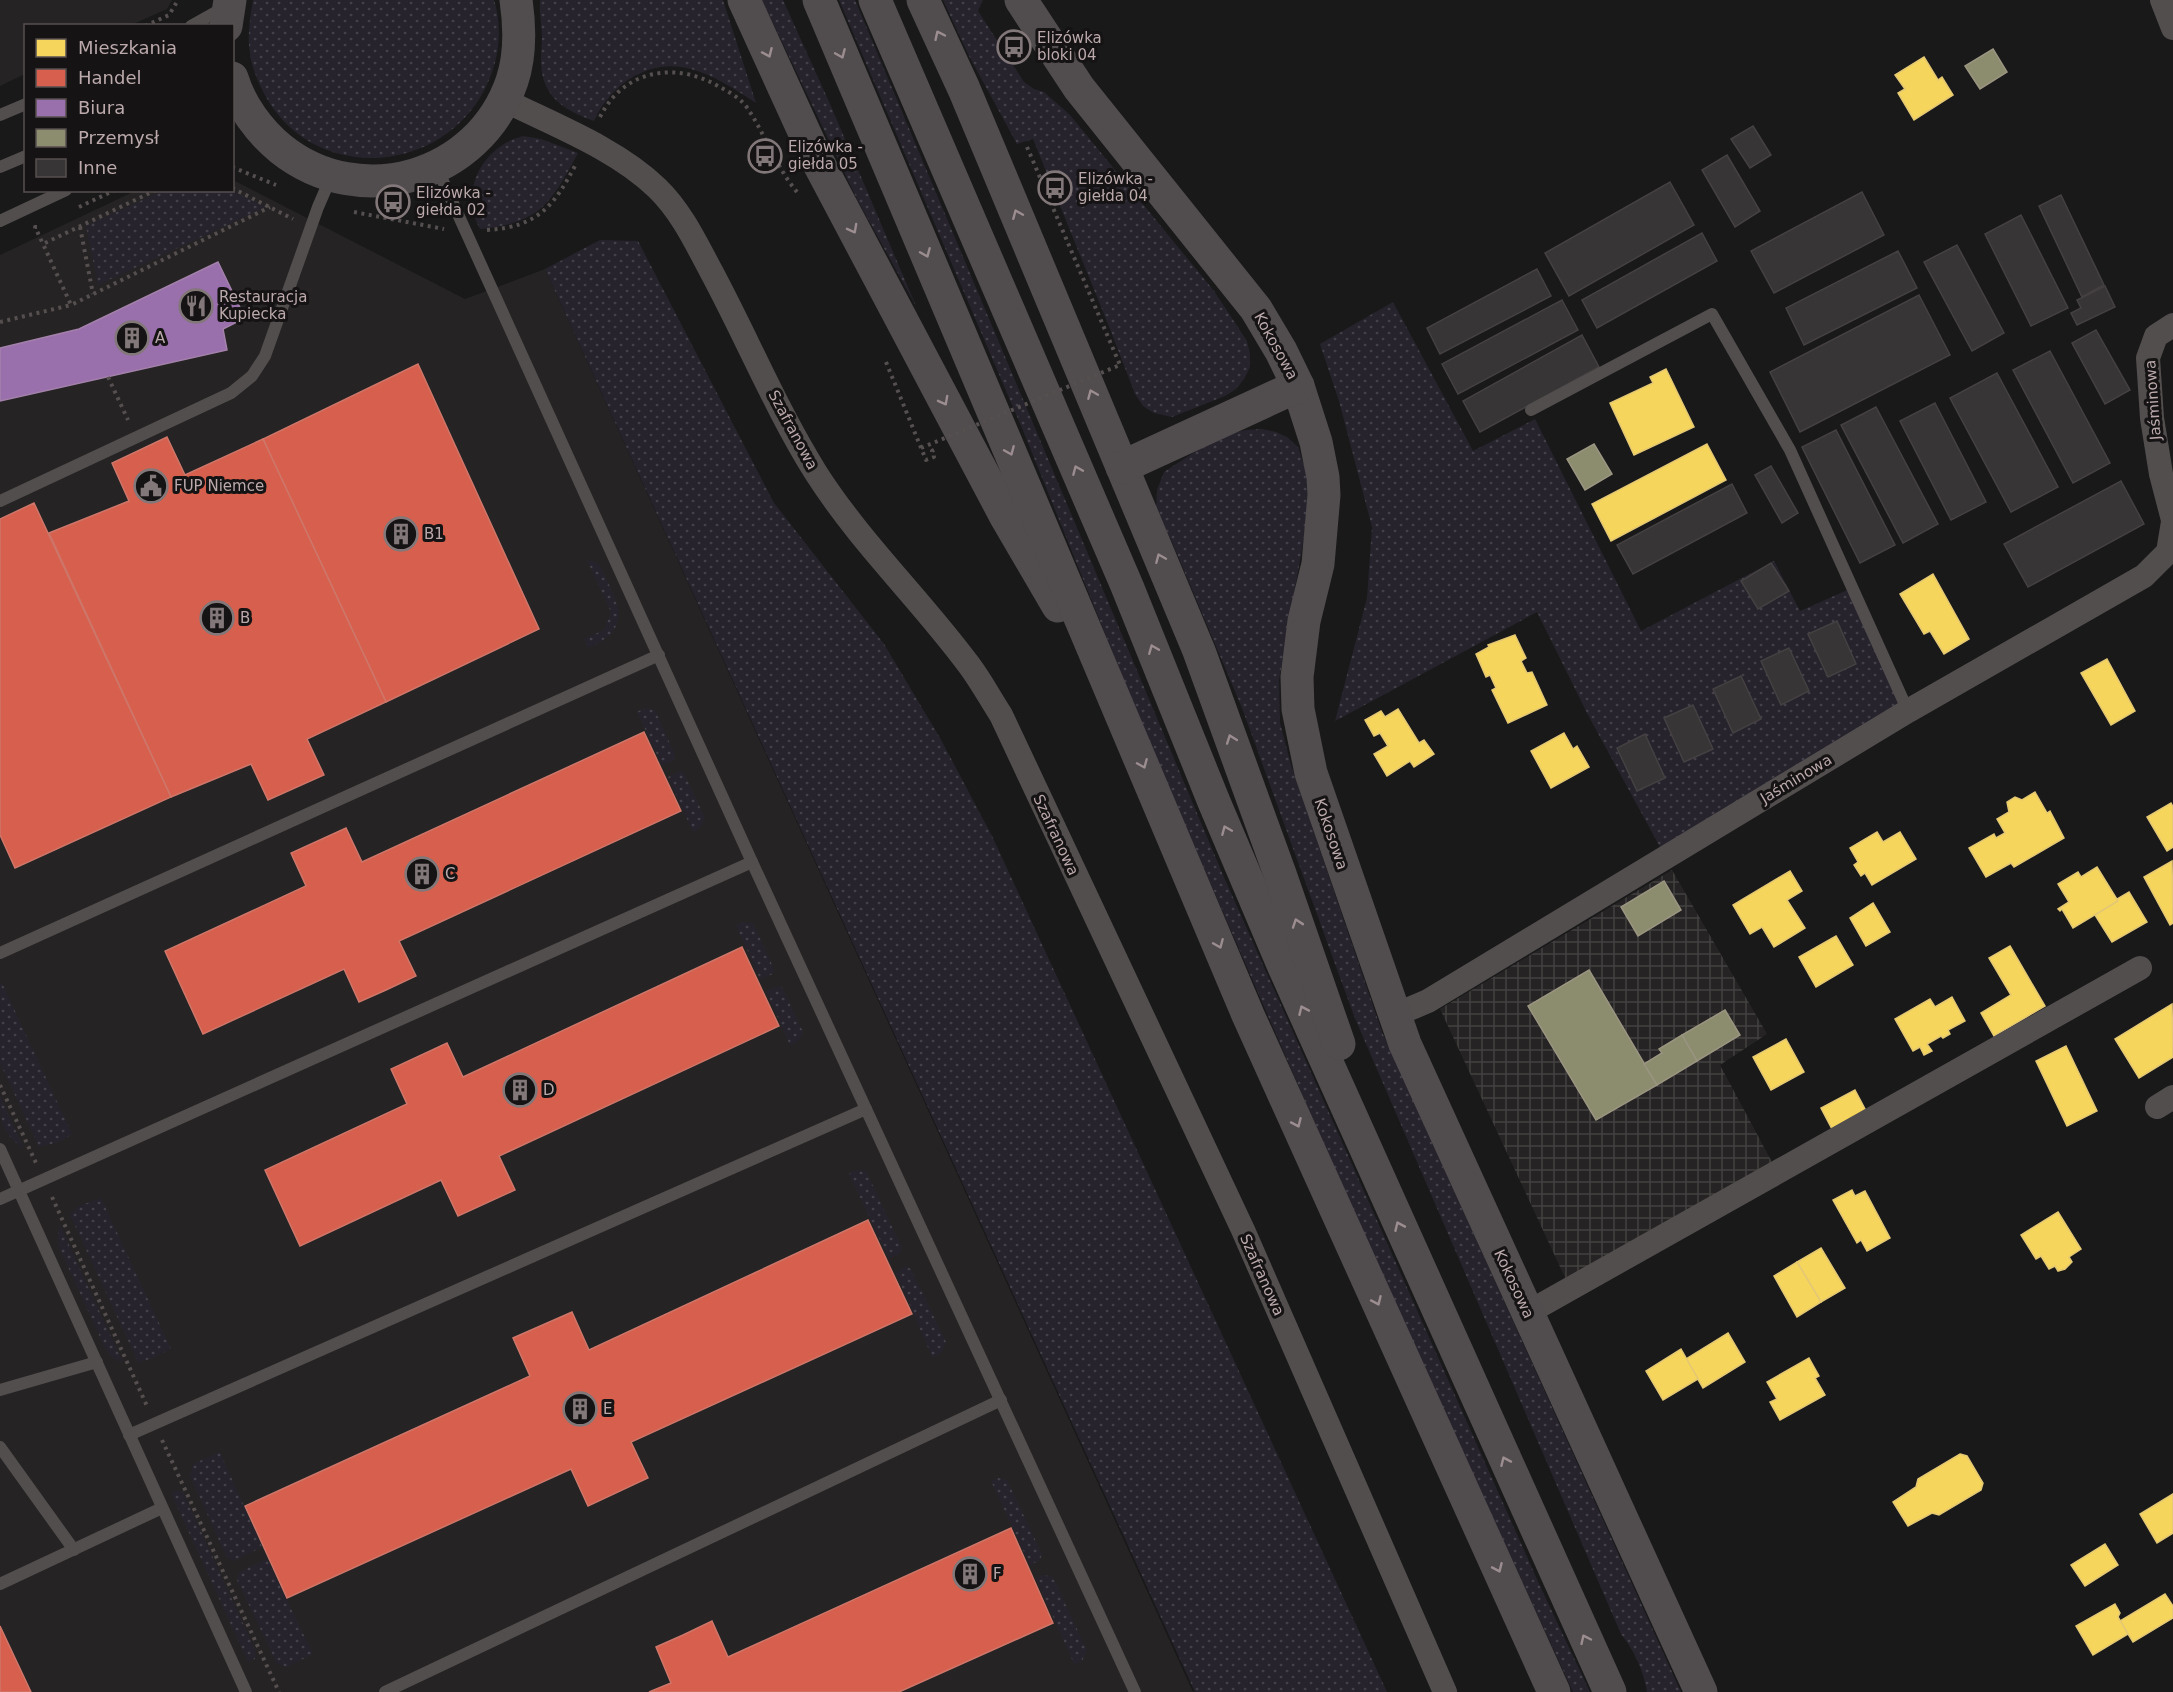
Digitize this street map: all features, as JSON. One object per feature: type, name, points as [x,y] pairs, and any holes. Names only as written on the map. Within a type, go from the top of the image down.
[{"type":"main road","points":[[236,99],[273,142],[290,156],[310,168],[332,176],[358,181],[385,181],[411,176],[437,167],[474,141],[489,124],[504,100],[513,80],[518,55],[520,28],[516,0]]},
{"type":"main road","points":[[744,0],[816,160],[1005,517],[1120,711]]},
{"type":"main road","points":[[819,0],[1248,1015],[1554,1692]]},
{"type":"main road","points":[[875,0],[1127,586],[1214,802],[1284,967],[1610,1692]]},
{"type":"main road","points":[[923,0],[964,89],[1199,651],[1340,1045],[1360,1140]]},
{"type":"main road","name":"Kokosowa","points":[[1021,0],[1079,88],[1256,309],[1281,351],[1298,386],[1316,442],[1324,495],[1318,564],[1304,621],[1297,677],[1301,729],[1311,773],[1395,1015],[1423,1084],[1701,1692]]},
{"type":"main road","points":[[1122,467],[1298,386]]},
{"type":"street","points":[[2162,0],[2173,28]]},
{"type":"street","name":"Szafranowa","points":[[504,100],[640,172],[675,208],[731,308],[787,421],[817,474],[854,525],[970,666],[1001,715],[1243,1230],[1445,1692]]},
{"type":"street","name":"Jaśminowa","points":[[1395,1015],[1428,1001],[1908,711],[2144,576],[2168,552],[2173,521],[2161,474],[2152,418],[2148,357],[2156,336],[2173,325]]},
{"type":"street","points":[[1527,1313],[2140,968]]},
{"type":"lane","points":[[196,24],[228,10]]},
{"type":"lane","points":[[0,115],[24,105]]},
{"type":"lane","points":[[0,167],[24,157]]},
{"type":"lane","points":[[437,167],[752,862],[1135,1692]]},
{"type":"lane","points":[[0,501],[231,393],[252,376],[265,356],[318,207],[332,176]]},
{"type":"lane","points":[[0,221],[62,192]]},
{"type":"lane","points":[[1532,410],[1712,314],[1790,450],[1908,711]]},
{"type":"lane","points":[[0,953],[659,655]]},
{"type":"lane","points":[[0,1199],[752,862]]},
{"type":"lane","points":[[129,1435],[866,1109]]},
{"type":"lane","points":[[0,1149],[246,1692]]},
{"type":"lane","points":[[0,1390],[97,1362]]},
{"type":"lane","points":[[385,1692],[1001,1400]]},
{"type":"lane","points":[[0,1447],[74,1550]]},
{"type":"lane","points":[[0,1584],[162,1508]]},
{"type":"path","points":[[149,24],[169,15],[178,0]]},
{"type":"path","points":[[886,361],[921,448],[1120,365],[1026,147]]},
{"type":"path","points":[[234,168],[281,186]]},
{"type":"path","points":[[0,322],[71,305],[270,207],[234,189]]},
{"type":"path","points":[[71,305],[43,244],[152,192]]},
{"type":"path","points":[[80,227],[93,294]]},
{"type":"path","points":[[1107,365],[1112,375]]},
{"type":"path","points":[[108,377],[129,422]]},
{"type":"path","points":[[0,1085],[279,1692]]},
{"type":"shaded area","points":[[0,0],[172,0],[167,9],[133,24],[24,24],[24,74],[0,86]]},
{"type":"shaded area","points":[[253,0],[494,0],[499,30],[496,61],[489,80],[470,111],[445,135],[415,150],[382,157],[349,156],[317,146],[289,126],[266,97],[252,65],[249,47]]},
{"type":"shaded area","points":[[540,0],[723,0],[756,103],[725,83],[700,72],[675,66],[660,67],[633,77],[621,86],[610,96],[594,121],[582,116],[555,99],[544,81],[541,57]]},
{"type":"shaded area","points":[[762,0],[783,0],[916,306],[858,201]]},
{"type":"shaded area","points":[[839,0],[855,0],[1223,875],[1540,1586],[1590,1692],[1573,1692],[1361,1230],[1144,730],[1022,428]]},
{"type":"shaded area","points":[[943,0],[983,0],[978,11],[1024,82],[1044,92],[1070,115],[1214,291],[1247,341],[1250,354],[1250,367],[1236,389],[1225,396],[1172,417],[1154,413],[1143,406],[1135,394],[1033,139],[1017,144],[969,56]]},
{"type":"shaded area","points":[[523,136],[541,139],[578,153],[560,185],[542,208],[517,222],[480,229],[474,215],[472,200],[478,172],[496,150]]},
{"type":"shaded area","points":[[234,181],[465,299],[545,269],[1193,1692],[0,1692],[0,255],[133,192],[234,192]]},
{"type":"shaded area","points":[[160,192],[234,192],[266,207],[98,285],[86,226]]},
{"type":"shaded area","points":[[600,240],[638,241],[774,503],[884,644],[940,738],[992,836],[1387,1692],[1195,1692],[545,269]]},
{"type":"shaded area","points":[[1393,302],[1473,451],[1535,419],[1641,631],[1774,561],[1800,611],[1852,588],[1908,711],[1666,858],[1588,715],[1537,612],[1335,721],[1367,598],[1372,527],[1339,401],[1320,344]]},
{"type":"shaded area","points":[[1262,429],[1287,437],[1298,447],[1306,471],[1310,503],[1279,680],[1280,723],[1291,765],[1382,1032],[1681,1692],[1647,1692],[1638,1662],[1621,1634],[1354,1016],[1242,708],[1156,509],[1157,490],[1164,472],[1207,444],[1231,433]]},
{"type":"shaded area","points":[[587,560],[600,566],[612,591],[618,613],[613,632],[588,648],[584,639],[604,630],[611,612]]},
{"type":"shaded area","points":[[644,708],[655,710],[675,755],[673,761],[662,765],[637,712]]},
{"type":"shaded area","points":[[680,771],[684,773],[705,818],[699,829],[693,832],[668,777]]},
{"type":"shaded area","points":[[1672,870],[1767,1034],[1720,1065],[1773,1164],[1568,1284],[1440,1009]]},
{"type":"shaded area","points":[[742,922],[753,923],[774,969],[773,974],[760,979],[736,925]]},
{"type":"shaded area","points":[[2,983],[72,1134],[60,1142],[39,1147],[0,1063],[0,984]]},
{"type":"shaded area","points":[[778,986],[782,987],[803,1032],[795,1044],[790,1045],[766,991]]},
{"type":"shaded area","points":[[0,1096],[24,1149],[11,1138],[4,1126]]},
{"type":"shaded area","points":[[853,1171],[866,1171],[902,1248],[900,1253],[889,1259],[849,1174]]},
{"type":"shaded area","points":[[101,1198],[171,1349],[151,1359],[138,1362],[70,1215],[79,1206]]},
{"type":"shaded area","points":[[60,1225],[123,1363],[113,1358],[105,1348],[59,1247]]},
{"type":"shaded area","points":[[905,1266],[911,1269],[946,1342],[941,1352],[932,1357],[896,1273]]},
{"type":"shaded area","points":[[220,1452],[262,1547],[234,1561],[227,1558],[190,1476],[193,1464]]},
{"type":"shaded area","points":[[998,1478],[1007,1480],[1042,1554],[1040,1560],[1030,1565],[991,1481]]},
{"type":"shaded area","points":[[183,1492],[256,1652],[255,1659],[248,1662],[171,1493]]},
{"type":"shaded area","points":[[267,1559],[313,1654],[287,1667],[277,1664],[237,1580],[239,1572]]},
{"type":"shaded area","points":[[1044,1575],[1053,1577],[1087,1651],[1082,1661],[1074,1664],[1036,1578]]},
{"type":"building: Mieszkania","points":[[1924,57],[1938,80],[1942,77],[1953,95],[1914,120],[1898,93],[1905,89],[1895,75]]},
{"type":"building: Mieszkania","points":[[1666,369],[1694,427],[1634,455],[1610,403],[1653,383],[1650,377]]},
{"type":"building: Mieszkania","points":[[1707,444],[1726,480],[1611,541],[1592,504]]},
{"type":"building: Mieszkania","points":[[1933,574],[1969,639],[1944,654],[1930,631],[1924,634],[1900,594]]},
{"type":"building: Mieszkania","points":[[1515,635],[1526,658],[1521,661],[1527,673],[1532,672],[1547,705],[1508,723],[1492,690],[1496,688],[1490,675],[1486,677],[1476,654],[1489,647],[1488,645]]},
{"type":"building: Mieszkania","points":[[2107,659],[2135,711],[2111,725],[2081,673]]},
{"type":"building: Mieszkania","points":[[1398,709],[1419,743],[1424,740],[1434,754],[1414,767],[1410,761],[1387,776],[1374,754],[1388,746],[1380,733],[1374,736],[1365,720],[1381,711],[1385,717]]},
{"type":"building: Mieszkania","points":[[1564,733],[1573,749],[1577,746],[1589,767],[1551,788],[1531,751]]},
{"type":"building: Mieszkania","points":[[2035,792],[2047,813],[2050,811],[2064,838],[2014,867],[2011,863],[1986,877],[1969,848],[1994,834],[1996,838],[2005,833],[1997,819],[2009,812],[2007,802],[2015,797],[2022,800]]},
{"type":"building: Mieszkania","points":[[2171,803],[2173,807],[2173,847],[2167,851],[2147,817]]},
{"type":"building: Mieszkania","points":[[1877,832],[1883,842],[1900,832],[1916,859],[1872,885],[1865,873],[1861,876],[1854,865],[1858,862],[1850,848]]},
{"type":"building: Mieszkania","points":[[2172,861],[2173,923],[2170,925],[2144,877]]},
{"type":"building: Mieszkania","points":[[2097,867],[2118,901],[2073,928],[2062,909],[2060,911],[2058,909],[2069,902],[2058,884],[2078,872],[2081,877]]},
{"type":"building: Mieszkania","points":[[1790,871],[1802,891],[1787,900],[1805,928],[1774,947],[1762,927],[1750,934],[1733,905]]},
{"type":"building: Mieszkania","points":[[2129,892],[2147,922],[2112,942],[2095,915]]},
{"type":"building: Mieszkania","points":[[1873,903],[1890,932],[1866,946],[1850,918]]},
{"type":"building: Mieszkania","points":[[1836,936],[1853,965],[1816,987],[1799,957]]},
{"type":"building: Mieszkania","points":[[2010,946],[2045,1006],[1994,1036],[1981,1013],[2011,995],[1989,958]]},
{"type":"building: Mieszkania","points":[[1952,997],[1965,1021],[1948,1030],[1950,1034],[1927,1044],[1932,1051],[1924,1055],[1920,1047],[1913,1051],[1895,1019],[1930,999],[1935,1007]]},
{"type":"building: Mieszkania","points":[[2172,1004],[2173,1057],[2139,1078],[2115,1039]]},
{"type":"building: Mieszkania","points":[[1786,1039],[1804,1072],[1771,1090],[1753,1057]]},
{"type":"building: Mieszkania","points":[[2066,1046],[2097,1111],[2067,1126],[2036,1061]]},
{"type":"building: Mieszkania","points":[[1855,1090],[1866,1111],[1832,1129],[1821,1108]]},
{"type":"building: Mieszkania","points":[[1852,1190],[1855,1196],[1865,1191],[1890,1238],[1867,1251],[1861,1240],[1857,1243],[1833,1200]]},
{"type":"building: Mieszkania","points":[[2058,1212],[2081,1249],[2069,1257],[2072,1262],[2065,1269],[2058,1271],[2055,1266],[2049,1269],[2041,1256],[2036,1259],[2021,1235]]},
{"type":"building: Mieszkania","points":[[1821,1248],[1845,1288],[1821,1302],[1797,1262]]},
{"type":"building: Mieszkania","points":[[1797,1262],[1821,1302],[1797,1317],[1774,1276]]},
{"type":"building: Mieszkania","points":[[1728,1333],[1745,1362],[1703,1388],[1686,1359]]},
{"type":"building: Mieszkania","points":[[1681,1349],[1698,1379],[1663,1400],[1646,1371]]},
{"type":"building: Mieszkania","points":[[1809,1358],[1819,1376],[1815,1378],[1825,1395],[1780,1420],[1770,1402],[1777,1399],[1767,1382]]},
{"type":"building: Mieszkania","points":[[1960,1454],[1967,1456],[1983,1483],[1981,1490],[1939,1515],[1932,1513],[1908,1526],[1893,1502],[1916,1487],[1918,1479]]},
{"type":"building: Mieszkania","points":[[2173,1494],[2173,1533],[2157,1543],[2140,1514]]},
{"type":"building: Mieszkania","points":[[2105,1544],[2118,1565],[2085,1586],[2071,1565]]},
{"type":"building: Mieszkania","points":[[2165,1594],[2173,1606],[2173,1618],[2133,1642],[2120,1621]]},
{"type":"building: Mieszkania","points":[[2115,1604],[2120,1613],[2118,1617],[2128,1634],[2093,1655],[2076,1626]]},
{"type":"building: Handel","name":"B1","points":[[418,364],[539,629],[386,702],[263,439]]},
{"type":"building: Handel","name":"B","points":[[167,437],[185,475],[263,439],[386,702],[307,739],[324,775],[268,800],[251,764],[171,797],[49,533],[129,501],[112,463]]},
{"type":"building: Handel","points":[[34,503],[171,797],[15,868],[0,835],[0,519]]},
{"type":"building: Handel","name":"C","points":[[644,732],[681,811],[399,941],[416,976],[386,990],[359,1002],[344,969],[203,1034],[165,951],[306,886],[291,853],[346,828],[362,862]]},
{"type":"building: Handel","name":"D","points":[[742,947],[779,1026],[499,1156],[515,1190],[458,1216],[441,1180],[300,1246],[265,1170],[407,1104],[391,1069],[447,1043],[463,1077]]},
{"type":"building: Handel","name":"E","points":[[868,1220],[912,1314],[631,1442],[648,1478],[588,1506],[571,1469],[287,1598],[245,1506],[530,1376],[513,1338],[572,1312],[589,1350]]},
{"type":"building: Handel","name":"F","points":[[1011,1528],[1053,1623],[899,1692],[649,1692],[671,1683],[656,1647],[712,1621],[728,1657]]},
{"type":"building: Handel","points":[[0,1626],[31,1692],[0,1692]]},
{"type":"building: Biura","name":"A","points":[[218,262],[245,318],[223,329],[227,350],[0,401],[0,348],[79,329]]},
{"type":"building: Przemysł","points":[[1993,49],[2007,72],[1980,89],[1965,66]]},
{"type":"building: Przemysł","points":[[1594,444],[1612,474],[1585,490],[1567,459]]},
{"type":"building: Przemysł","points":[[1664,881],[1681,910],[1638,936],[1621,907]]},
{"type":"building: Przemysł","points":[[1589,970],[1657,1085],[1596,1120],[1528,1006]]},
{"type":"building: Przemysł","points":[[1725,1010],[1740,1035],[1697,1061],[1682,1035]]},
{"type":"building: Przemysł","points":[[1682,1035],[1697,1061],[1657,1085],[1644,1064],[1662,1053],[1659,1049]]},
{"type":"building: Inne","points":[[1753,126],[1771,155],[1750,168],[1731,139]]},
{"type":"building: Inne","points":[[1727,155],[1760,211],[1735,227],[1702,170]]},
{"type":"building: Inne","points":[[1670,182],[1694,225],[1569,296],[1545,253]]},
{"type":"building: Inne","points":[[1862,192],[1884,235],[1774,293],[1751,251]]},
{"type":"building: Inne","points":[[2061,195],[2104,285],[2082,297],[2039,206]]},
{"type":"building: Inne","points":[[2021,215],[2068,308],[2031,326],[1985,234]]},
{"type":"building: Inne","points":[[1702,233],[1717,261],[1597,328],[1582,300]]},
{"type":"building: Inne","points":[[1957,245],[2004,333],[1972,351],[1924,262]]},
{"type":"building: Inne","points":[[1898,251],[1917,288],[1804,345],[1786,308]]},
{"type":"building: Inne","points":[[1537,269],[1551,296],[1440,354],[1427,328]]},
{"type":"building: Inne","points":[[2105,286],[2115,307],[2077,325],[2071,313],[2081,308],[2077,300]]},
{"type":"building: Inne","points":[[1919,295],[1950,355],[1800,432],[1770,372]]},
{"type":"building: Inne","points":[[1562,300],[1578,330],[1458,394],[1442,364]]},
{"type":"building: Inne","points":[[2096,330],[2130,390],[2105,404],[2072,343]]},
{"type":"building: Inne","points":[[1582,335],[1599,367],[1480,432],[1463,401]]},
{"type":"building: Inne","points":[[2050,351],[2110,463],[2073,483],[2013,370]]},
{"type":"building: Inne","points":[[1997,373],[2058,487],[2011,512],[1950,398]]},
{"type":"building: Inne","points":[[1935,403],[1986,502],[1951,520],[1900,421]]},
{"type":"building: Inne","points":[[1876,407],[1938,524],[1903,543],[1841,425]]},
{"type":"building: Inne","points":[[1836,430],[1895,545],[1860,563],[1802,447]]},
{"type":"building: Inne","points":[[1771,466],[1798,513],[1782,523],[1755,475]]},
{"type":"building: Inne","points":[[2121,481],[2144,524],[2028,587],[2004,544]]},
{"type":"building: Inne","points":[[1732,484],[1747,513],[1633,574],[1617,545]]},
{"type":"building: Inne","points":[[1771,563],[1789,591],[1758,609],[1741,581]]},
{"type":"building: Inne","points":[[1837,621],[1856,664],[1828,677],[1808,634]]},
{"type":"building: Inne","points":[[1789,648],[1809,691],[1781,705],[1761,661]]},
{"type":"building: Inne","points":[[1741,676],[1761,719],[1733,733],[1713,689]]},
{"type":"building: Inne","points":[[1693,705],[1713,749],[1684,762],[1664,718]]},
{"type":"building: Inne","points":[[1645,734],[1665,778],[1637,791],[1617,748]]},
{"type":"place","name":"Elizówka bloki 04","points":[[1014,47]]},
{"type":"place","name":"Elizówka - giełda 05","points":[[765,156]]},
{"type":"place","name":"Elizówka - giełda 04","points":[[1055,188]]},
{"type":"place","name":"Elizówka - giełda 02","points":[[393,202]]},
{"type":"place","name":"Restauracja Kupiecka","points":[[196,306]]},
{"type":"place","name":"A","points":[[132,338]]},
{"type":"place","name":"FUP Niemce","points":[[151,486]]},
{"type":"place","name":"B1","points":[[401,534]]},
{"type":"place","name":"B","points":[[217,618]]},
{"type":"place","name":"C","points":[[422,874]]},
{"type":"place","name":"D","points":[[520,1090]]},
{"type":"place","name":"E","points":[[580,1409]]},
{"type":"place","name":"F","points":[[970,1574]]}]
